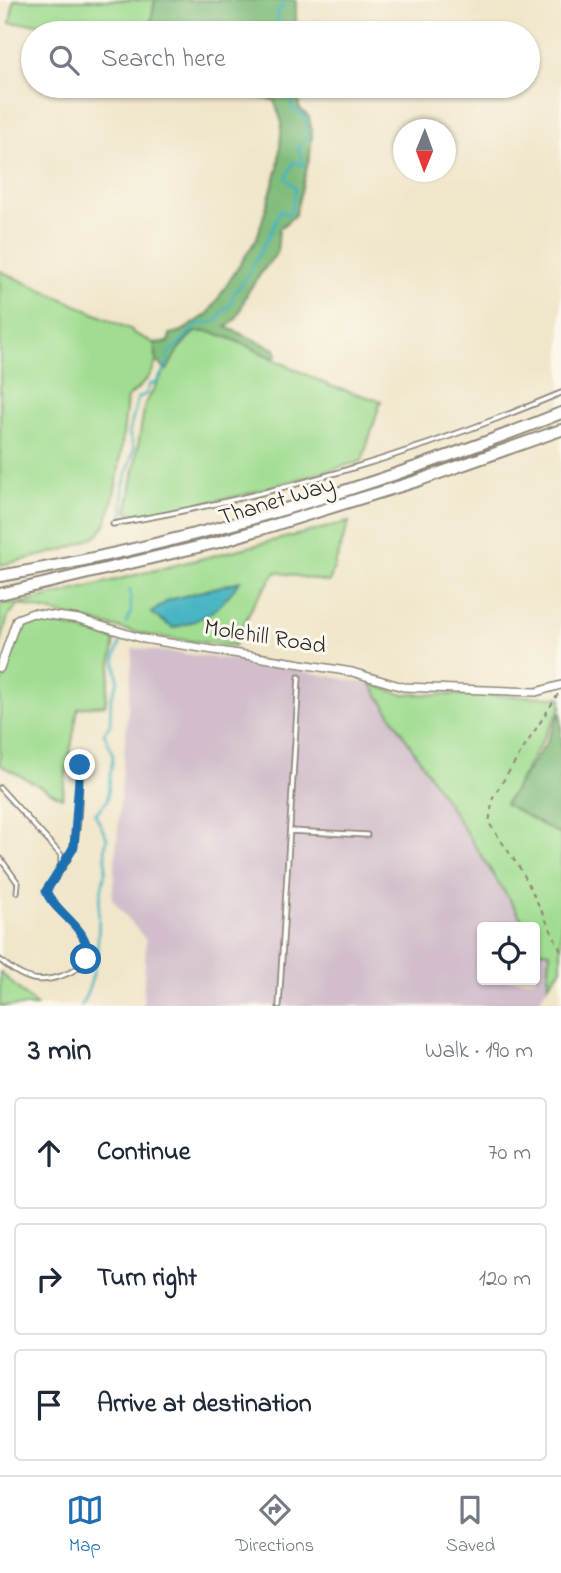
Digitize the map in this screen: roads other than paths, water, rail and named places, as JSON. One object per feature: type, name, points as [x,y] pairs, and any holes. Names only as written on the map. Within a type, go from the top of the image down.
[{"type":"highway","name":"Thanet Way","points":[[0,576],[186,535],[264,514],[420,466],[561,413]]},
{"type":"highway","name":"Thanet Way","points":[[0,594],[219,542],[417,481],[561,430]]},
{"type":"street","name":"Molehill Road","points":[[0,668],[17,620],[33,613],[79,619],[144,639],[352,672],[403,687],[536,692],[561,686]]},
{"type":"lane","points":[[113,524],[248,499],[321,480],[496,420],[561,393]]},
{"type":"lane","points":[[279,1006],[299,677]]},
{"type":"lane","points":[[0,960],[18,973],[41,980],[62,976],[86,959],[88,952],[81,934],[46,891],[74,847],[80,765]]},
{"type":"lane","points":[[0,788],[61,855],[61,869]]},
{"type":"lane","points":[[290,831],[367,835]]},
{"type":"lane","points":[[0,858],[18,883],[17,892]]},
{"type":"water","points":[[240,581],[211,612],[185,625],[173,628],[151,613],[169,600]]},
{"type":"waterway","points":[[277,21],[278,10],[283,6],[283,0]]},
{"type":"waterway","points":[[123,516],[123,487],[134,449],[129,433],[138,398],[146,394],[150,384],[156,383],[167,365],[169,353],[199,324],[218,321],[221,313],[232,303],[233,294],[259,255],[280,210],[287,215],[291,211],[296,189],[286,178],[294,161],[302,166],[304,163],[298,149],[308,135],[304,116],[292,109],[293,98]]},
{"type":"waterway","points":[[126,623],[131,612],[130,589]]},
{"type":"waterway","points":[[81,1006],[91,981],[96,957],[99,906],[106,864],[107,838],[95,814],[107,801],[113,755],[104,733],[110,725],[111,698],[118,681],[115,658],[120,643]]}]
